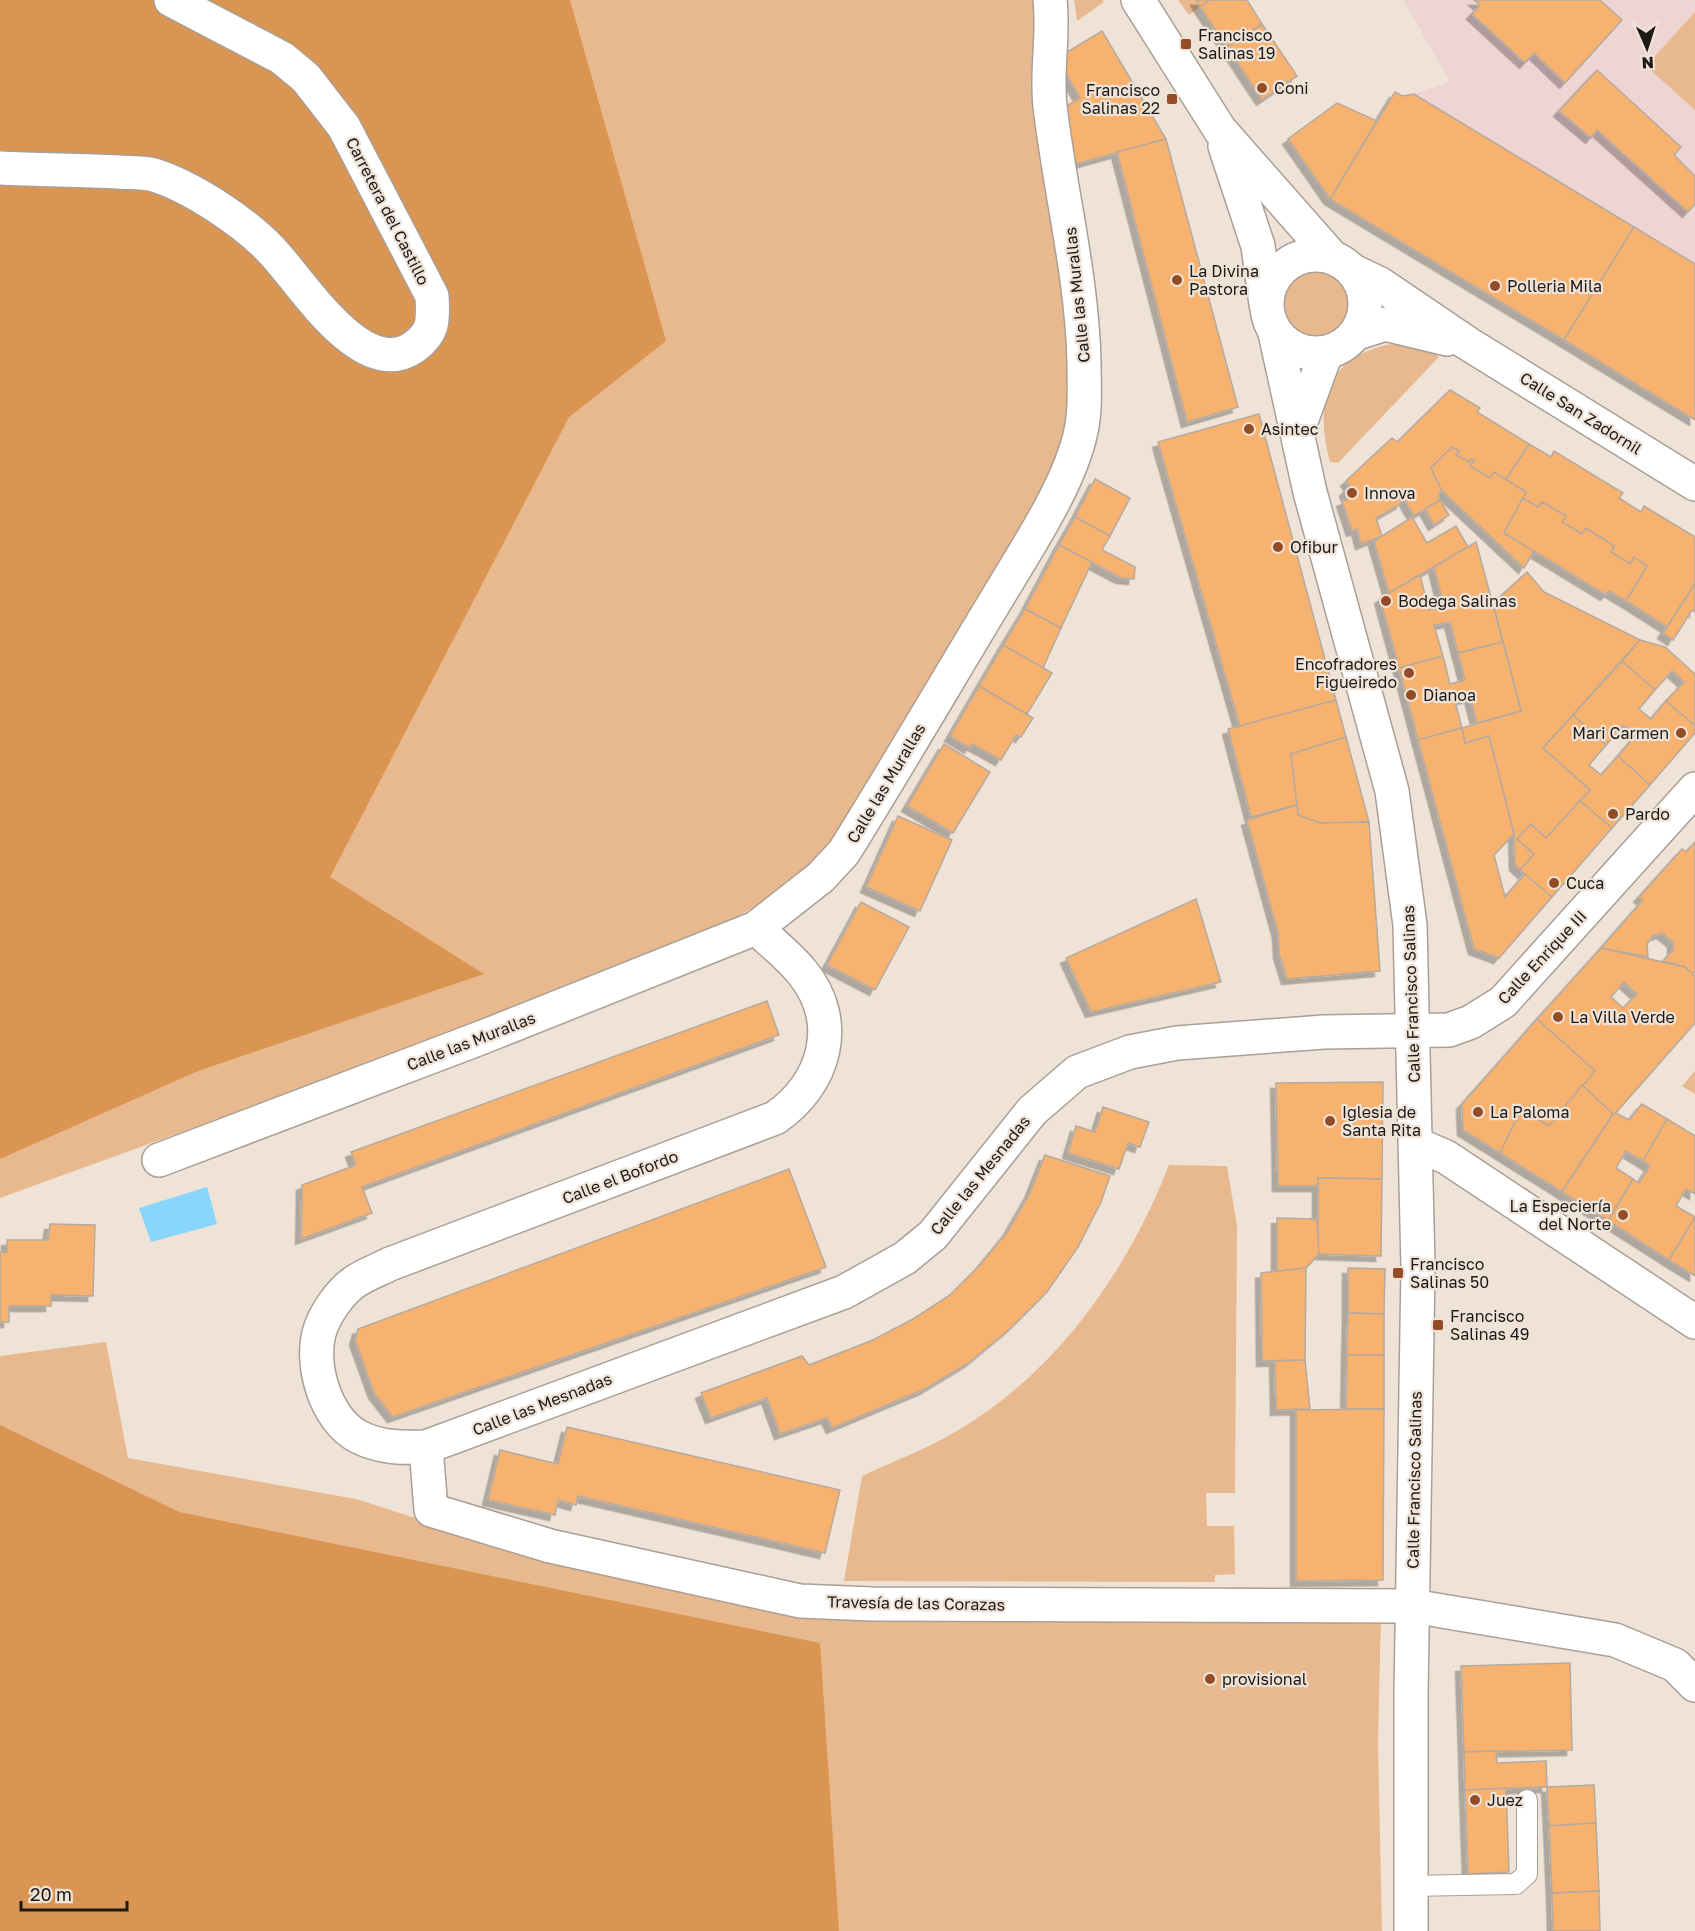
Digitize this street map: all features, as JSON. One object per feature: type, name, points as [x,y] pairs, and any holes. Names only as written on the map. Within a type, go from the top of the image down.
[{"type":"street","name":"Carretera del Castillo","points":[[0,168],[153,174],[202,199],[254,235],[272,251],[297,283],[346,335],[364,347],[386,354],[408,351],[422,341],[434,323],[432,296],[344,127],[306,78],[282,58],[171,0]]},
{"type":"street","name":"Calle las Murallas","points":[[159,1160],[483,1037],[756,928],[820,877],[844,852],[1031,540],[1073,460],[1082,430],[1085,398],[1083,330],[1076,260],[1050,107],[1048,78],[1053,23],[1050,0]]},
{"type":"street","name":"Calle Francisco Salinas","points":[[1138,0],[1220,130],[1343,264]]},
{"type":"street","name":"Calle Francisco Salinas","points":[[1220,130],[1258,246],[1271,319],[1310,492],[1392,791],[1410,925],[1418,1276],[1412,1606],[1411,1931]]},
{"type":"street","points":[[1305,256],[1343,264],[1362,286],[1366,301],[1365,317],[1357,333],[1343,346],[1326,353],[1298,351],[1271,319],[1273,279],[1292,261],[1305,256]]},
{"type":"street","name":"Calle San Zadornil","points":[[1343,264],[1380,284],[1467,343],[1695,484]]},
{"type":"street","name":"Calle San Zadornil","points":[[1357,333],[1385,324],[1467,343]]},
{"type":"street","points":[[1297,432],[1326,353]]},
{"type":"street","name":"Calle Enrique III","points":[[1414,1030],[1449,1030],[1471,1023],[1503,1002],[1695,789]]},
{"type":"street","name":"Calle el Bofordo","points":[[322,1384],[317,1347],[321,1327],[333,1305],[353,1283],[390,1264],[775,1118],[792,1107],[817,1074],[825,1050],[825,1020],[819,1001],[801,970],[756,928]]},
{"type":"street","name":"Calle las Mesnadas","points":[[322,1384],[328,1404],[339,1420],[357,1436],[381,1446],[426,1447],[844,1292],[876,1276],[905,1258],[933,1235],[1032,1111],[1077,1072],[1130,1052],[1177,1043],[1324,1032],[1414,1030]]},
{"type":"street","points":[[1416,1144],[1446,1157],[1695,1322]]},
{"type":"street","name":"Travesía de las Corazas","points":[[426,1447],[431,1510],[550,1546],[800,1601],[884,1604],[1412,1606]]},
{"type":"street","points":[[1412,1606],[1615,1640],[1675,1665],[1695,1685]]},
{"type":"lane","points":[[1410,1886],[1516,1884],[1527,1874],[1527,1800]]},
{"type":"shaded area","points":[[0,0],[1040,0],[1052,178],[1072,399],[1063,453],[1011,557],[837,841],[796,882],[730,921],[609,977],[0,1198]]},
{"type":"shaded area","points":[[0,0],[570,0],[666,341],[569,417],[330,877],[484,974],[198,1071],[0,1159]]},
{"type":"shaded area","points":[[1074,0],[1102,0],[1104,2],[1077,21]]},
{"type":"shaded area","points":[[1178,0],[1196,0],[1200,7],[1189,15]]},
{"type":"shaded area","points":[[1403,0],[1695,0],[1695,264],[1414,94],[1450,82]]},
{"type":"shaded area","points":[[1695,12],[1695,110],[1646,66]]},
{"type":"shaded area","points":[[1315,268],[1329,271],[1341,279],[1349,291],[1352,305],[1349,319],[1341,331],[1329,339],[1315,342],[1301,339],[1289,331],[1281,319],[1278,305],[1281,291],[1289,279],[1301,271]]},
{"type":"shaded area","points":[[1405,342],[1430,348],[1439,357],[1338,463],[1330,462],[1324,417],[1326,397],[1333,380],[1344,366],[1360,355],[1380,347]]},
{"type":"shaded area","points":[[1695,1071],[1695,1094],[1682,1086]]},
{"type":"shaded area","points":[[1169,1165],[1227,1166],[1237,1226],[1235,1493],[1206,1493],[1207,1526],[1234,1526],[1235,1574],[1215,1575],[1215,1582],[844,1581],[862,1476],[957,1431],[993,1407],[1026,1380],[1057,1349],[1110,1281],[1152,1205]]},
{"type":"shaded area","points":[[106,1342],[128,1458],[356,1499],[572,1568],[747,1605],[1381,1613],[1378,1743],[1382,1931],[0,1931],[0,1356]]},
{"type":"shaded area","points":[[0,1425],[179,1512],[820,1643],[839,1931],[0,1931]]},
{"type":"water","points":[[207,1187],[217,1224],[151,1242],[139,1208]]},
{"type":"building","points":[[1196,0],[1210,0],[1200,7]]},
{"type":"building","points":[[1210,0],[1247,0],[1262,24],[1227,47],[1200,7]]},
{"type":"building","points":[[1474,0],[1600,0],[1622,20],[1565,83],[1534,53],[1525,63],[1472,14],[1480,5]]},
{"type":"building","points":[[1262,24],[1297,76],[1262,100],[1227,47]]},
{"type":"building","points":[[1102,31],[1166,139],[1076,164],[1060,110],[1080,98],[1057,58]]},
{"type":"building","points":[[1597,70],[1681,147],[1674,155],[1695,176],[1695,204],[1688,212],[1597,130],[1591,138],[1559,111]]},
{"type":"building","points":[[1395,92],[1402,96],[1414,94],[1634,227],[1564,340],[1330,199]]},
{"type":"building","points":[[1337,103],[1377,121],[1330,199],[1288,139]]},
{"type":"building","name":"La Divina Pastora","points":[[1166,139],[1238,407],[1187,422],[1117,152]]},
{"type":"building","points":[[1634,227],[1695,264],[1695,420],[1564,340]]},
{"type":"building","points":[[1450,390],[1480,408],[1477,412],[1529,444],[1506,480],[1494,472],[1490,478],[1470,466],[1474,460],[1471,459],[1469,462],[1456,455],[1459,451],[1452,447],[1431,468],[1442,491],[1438,495],[1440,500],[1414,516],[1403,497],[1400,499],[1402,503],[1376,518],[1382,536],[1361,544],[1357,529],[1352,531],[1342,501],[1348,499],[1345,491],[1350,486],[1346,481],[1392,438],[1397,442]]},
{"type":"building","points":[[1259,414],[1336,700],[1240,727],[1158,442]]},
{"type":"building","points":[[1529,444],[1551,457],[1554,451],[1623,493],[1619,498],[1641,512],[1644,506],[1695,537],[1695,584],[1667,627],[1626,601],[1647,566],[1634,557],[1630,564],[1611,552],[1614,546],[1586,528],[1582,534],[1562,522],[1566,516],[1542,502],[1538,507],[1523,498],[1526,492],[1506,480]]},
{"type":"building","points":[[1452,447],[1459,451],[1456,455],[1469,462],[1471,459],[1474,460],[1470,466],[1490,478],[1494,472],[1526,492],[1504,533],[1534,551],[1524,568],[1442,491],[1431,468]]},
{"type":"building","points":[[1095,479],[1130,498],[1110,536],[1075,517]]},
{"type":"building","points":[[1523,498],[1538,507],[1542,502],[1566,516],[1562,522],[1582,534],[1586,528],[1614,546],[1611,552],[1630,564],[1634,557],[1647,566],[1626,601],[1609,591],[1606,595],[1504,533]]},
{"type":"building","points":[[1440,500],[1449,515],[1434,525],[1425,509]]},
{"type":"building","points":[[1075,517],[1110,536],[1102,550],[1135,567],[1134,579],[1121,578],[1059,545]]},
{"type":"building","points":[[1412,517],[1427,543],[1456,526],[1468,547],[1389,593],[1374,541]]},
{"type":"building","points":[[1476,542],[1503,642],[1458,653],[1450,622],[1434,625],[1443,656],[1399,668],[1380,598],[1420,575],[1429,610],[1444,607],[1434,567]]},
{"type":"building","points":[[1059,545],[1092,562],[1061,628],[1025,609]]},
{"type":"building","points":[[1527,572],[1544,592],[1640,640],[1543,748],[1590,790],[1546,838],[1531,824],[1517,839],[1534,854],[1520,870],[1515,865],[1514,834],[1489,736],[1465,743],[1462,728],[1521,711],[1493,603]]},
{"type":"building","points":[[1695,584],[1695,612],[1692,610],[1673,640],[1663,633]]},
{"type":"building","points":[[1025,609],[1061,628],[1043,668],[1003,645]]},
{"type":"building","points":[[1640,640],[1665,647],[1695,674],[1695,726],[1666,701],[1684,682],[1672,671],[1655,690],[1622,661]]},
{"type":"building","points":[[1503,642],[1521,711],[1477,723],[1470,697],[1455,701],[1462,728],[1418,740],[1399,668],[1443,656],[1450,684],[1465,680],[1458,653]]},
{"type":"building","points":[[1003,645],[1052,673],[1027,714],[979,686]]},
{"type":"building","points":[[1622,661],[1655,690],[1639,709],[1651,719],[1666,701],[1695,726],[1695,733],[1650,785],[1618,756],[1635,736],[1624,725],[1606,745],[1573,715]]},
{"type":"building","points":[[979,686],[1033,718],[1021,737],[1016,735],[1001,760],[972,744],[970,748],[950,736]]},
{"type":"building","points":[[1336,700],[1346,737],[1291,754],[1297,805],[1251,817],[1228,729]]},
{"type":"building","points":[[1573,715],[1606,745],[1589,765],[1601,775],[1618,756],[1650,785],[1612,828],[1580,801],[1590,790],[1543,748]]},
{"type":"building","points":[[1462,728],[1465,743],[1489,736],[1514,834],[1494,855],[1505,897],[1525,874],[1552,897],[1499,958],[1474,949],[1418,740]]},
{"type":"building","points":[[1346,737],[1369,822],[1320,823],[1298,815],[1291,754]]},
{"type":"building","points":[[944,744],[990,772],[953,833],[907,806]]},
{"type":"building","points":[[1580,801],[1612,828],[1552,897],[1520,870],[1534,854],[1517,839],[1531,824],[1546,838]]},
{"type":"building","points":[[1297,805],[1298,815],[1320,823],[1369,822],[1380,971],[1287,979],[1279,953],[1278,933],[1247,820]]},
{"type":"building","points":[[898,816],[952,840],[920,911],[866,887]]},
{"type":"building","points":[[1695,842],[1695,972],[1693,974],[1685,967],[1663,961],[1673,950],[1673,942],[1662,933],[1653,936],[1647,944],[1648,957],[1601,948],[1643,900],[1639,897],[1682,849],[1686,852]]},
{"type":"building","points":[[1196,899],[1221,982],[1091,1012],[1066,958]]},
{"type":"building","points":[[861,902],[909,927],[875,990],[827,965]]},
{"type":"building","points":[[1601,948],[1685,967],[1695,976],[1695,1023],[1614,1115],[1582,1085],[1595,1071],[1537,1019]],"holes":[[[1624,982],[1637,994],[1623,1008],[1611,997]]]},
{"type":"building","points":[[767,1001],[779,1035],[362,1187],[372,1213],[301,1239],[302,1185],[356,1165],[351,1152]]},
{"type":"building","points":[[1537,1019],[1595,1071],[1549,1126],[1521,1110],[1500,1153],[1463,1130],[1462,1104]]},
{"type":"building","name":"Iglesia de Santa Rita","points":[[1383,1082],[1382,1179],[1318,1178],[1318,1186],[1278,1186],[1276,1083]]},
{"type":"building","points":[[1582,1085],[1613,1114],[1562,1192],[1500,1153],[1521,1110],[1549,1126]]},
{"type":"building","points":[[1642,1104],[1667,1119],[1643,1161],[1626,1151],[1616,1168],[1633,1179],[1608,1221],[1562,1192],[1613,1114],[1616,1113],[1629,1120]]},
{"type":"building","points":[[1103,1107],[1149,1122],[1140,1147],[1128,1143],[1119,1169],[1068,1153],[1076,1126],[1095,1132]]},
{"type":"building","points":[[1667,1119],[1695,1136],[1695,1194],[1686,1189],[1676,1206],[1695,1217],[1669,1260],[1608,1221],[1633,1179],[1639,1183],[1650,1166],[1643,1161]]},
{"type":"building","points":[[1045,1155],[1110,1176],[1101,1202],[1078,1247],[1047,1292],[1010,1329],[970,1362],[925,1389],[832,1428],[827,1418],[780,1434],[767,1398],[711,1418],[701,1393],[802,1356],[809,1365],[873,1340],[913,1319],[950,1295],[980,1265],[1008,1231],[1030,1193]]},
{"type":"building","points":[[789,1169],[826,1267],[393,1417],[374,1393],[355,1340],[358,1329]]},
{"type":"building","points":[[1318,1178],[1382,1179],[1381,1256],[1318,1254]]},
{"type":"building","points":[[1695,1217],[1695,1276],[1669,1260]]},
{"type":"building","points":[[1277,1218],[1317,1219],[1319,1254],[1306,1268],[1277,1271]]},
{"type":"building","points":[[50,1224],[95,1225],[93,1296],[51,1295],[51,1306],[9,1306],[9,1322],[0,1322],[0,1252],[7,1252],[7,1240],[48,1240]]},
{"type":"building","points":[[1306,1268],[1305,1360],[1262,1361],[1261,1273]]},
{"type":"building","points":[[1348,1268],[1385,1269],[1384,1314],[1348,1313]]},
{"type":"building","points":[[1348,1313],[1384,1314],[1384,1355],[1347,1355]]},
{"type":"building","points":[[1347,1355],[1384,1355],[1384,1409],[1346,1409]]},
{"type":"building","points":[[1305,1360],[1310,1409],[1276,1410],[1275,1361]]},
{"type":"building","points":[[1384,1409],[1383,1580],[1296,1581],[1296,1410]]},
{"type":"building","points":[[567,1427],[840,1490],[825,1553],[578,1496],[576,1505],[558,1500],[555,1515],[488,1500],[500,1450],[558,1464]]},
{"type":"building","points":[[1570,1663],[1572,1750],[1464,1752],[1461,1666]]},
{"type":"building","points":[[1496,1751],[1497,1763],[1546,1761],[1547,1787],[1465,1790],[1464,1752]]},
{"type":"building","points":[[1594,1785],[1596,1823],[1549,1826],[1547,1787]]},
{"type":"building","points":[[1506,1788],[1509,1872],[1468,1874],[1465,1790]]},
{"type":"building","points":[[1596,1823],[1599,1891],[1552,1893],[1549,1826]]},
{"type":"building","points":[[1599,1891],[1600,1931],[1553,1931],[1552,1893]]},
{"type":"place","name":"Francisco Salinas 19","points":[[1186,44]]},
{"type":"place","name":"Coni","points":[[1262,88]]},
{"type":"place","name":"Francisco Salinas 22","points":[[1172,99]]},
{"type":"place","name":"La Divina Pastora","points":[[1177,280]]},
{"type":"place","name":"Polleria Mila","points":[[1495,286]]},
{"type":"place","name":"Asintec","points":[[1249,429]]},
{"type":"place","name":"Innova","points":[[1352,493]]},
{"type":"place","name":"Ofibur","points":[[1278,547]]},
{"type":"place","name":"Bodega Salinas","points":[[1386,601]]},
{"type":"place","name":"Encofradores Figueiredo","points":[[1409,673]]},
{"type":"place","name":"Dianoa","points":[[1411,695]]},
{"type":"place","name":"Mari Carmen","points":[[1681,733]]},
{"type":"place","name":"Pardo","points":[[1613,814]]},
{"type":"place","name":"Cuca","points":[[1554,883]]},
{"type":"place","name":"La Villa Verde","points":[[1558,1017]]},
{"type":"place","name":"La Paloma","points":[[1478,1112]]},
{"type":"place","name":"Iglesia de Santa Rita","points":[[1330,1121]]},
{"type":"place","name":"La Especiería del Norte","points":[[1623,1215]]},
{"type":"place","name":"Francisco Salinas 50","points":[[1398,1273]]},
{"type":"place","name":"Francisco Salinas 49","points":[[1438,1325]]},
{"type":"place","name":"provisional","points":[[1210,1679]]},
{"type":"place","name":"Juez","points":[[1475,1800]]}]
